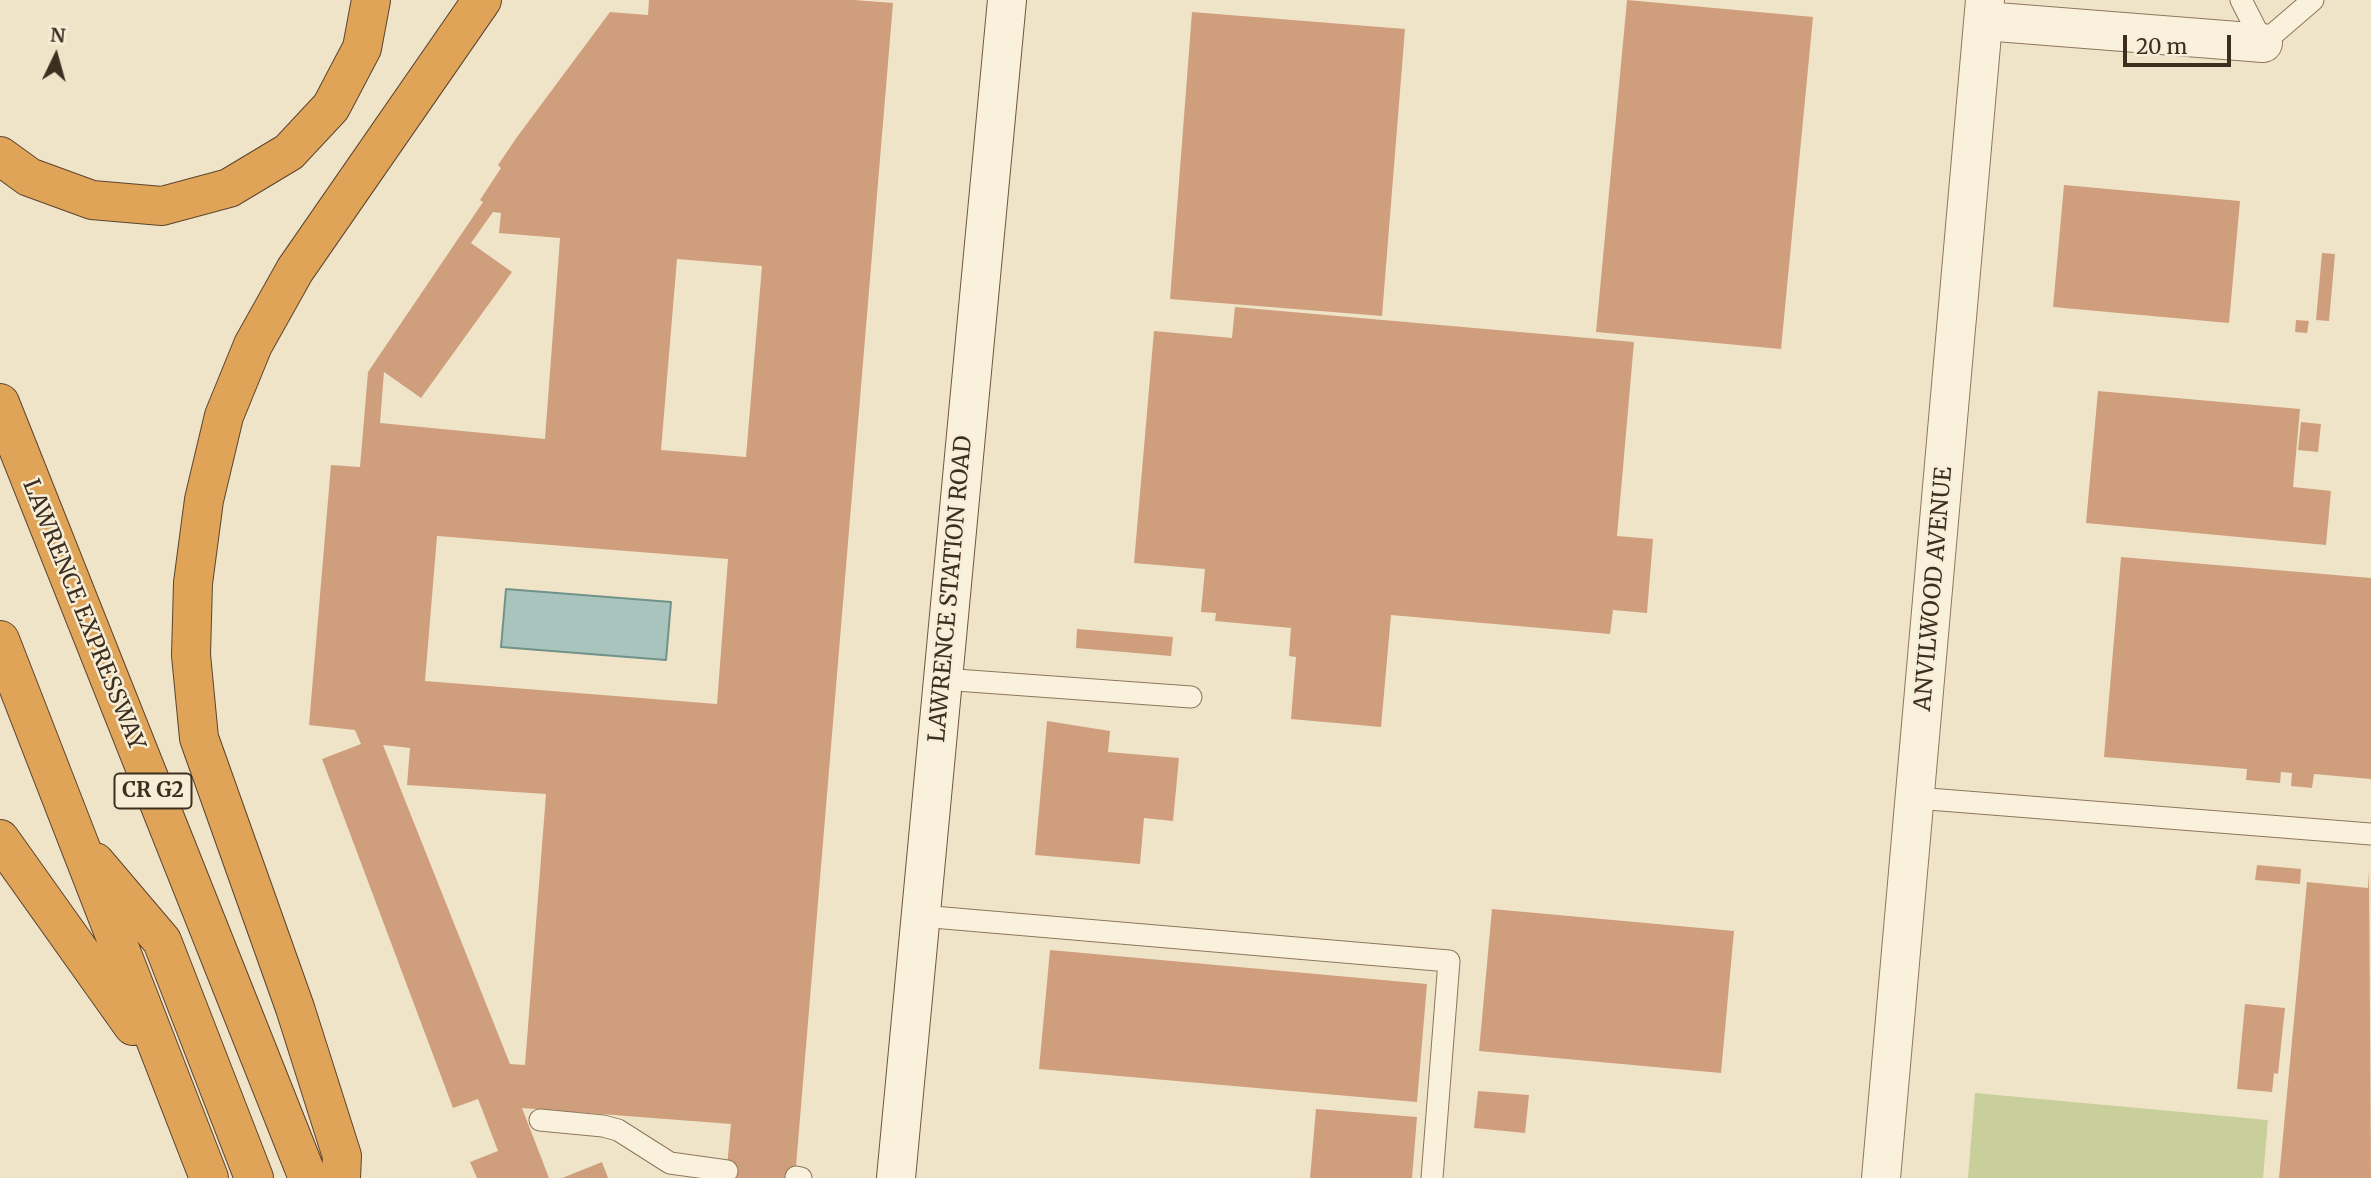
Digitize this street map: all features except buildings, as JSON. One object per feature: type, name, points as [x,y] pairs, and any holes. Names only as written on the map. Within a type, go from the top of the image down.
[{"type":"highway","points":[[0,156],[29,177],[92,200],[162,206],[229,188],[289,152],[331,107],[362,48],[371,0]]},
{"type":"highway","points":[[341,1178],[342,1156],[295,1008],[199,737],[191,655],[193,583],[204,500],[224,416],[253,345],[295,270],[482,0]]},
{"type":"highway","name":"LAWRENCE EXPRESSWAY","points":[[0,403],[308,1178]]},
{"type":"highway","points":[[0,640],[209,1178]]},
{"type":"highway","points":[[74,836],[162,941],[254,1178]]},
{"type":"highway","points":[[0,839],[169,1078]]},
{"type":"street","name":"LAWRENCE STATION ROAD","points":[[896,1178],[1007,0]]},
{"type":"street","points":[[1985,11],[2263,43]]},
{"type":"street","name":"ANVILWOOD AVENUE","points":[[1881,1178],[1985,11]]},
{"type":"lane","points":[[2241,0],[2263,43],[2313,0]]},
{"type":"lane","points":[[942,679],[1191,697]]},
{"type":"lane","points":[[1916,798],[2371,834]]},
{"type":"lane","points":[[921,916],[1449,961],[1432,1178]]},
{"type":"lane","points":[[540,1120],[618,1130],[670,1163],[727,1171]]},
{"type":"lane","points":[[796,1177],[801,1178]]},
{"type":"green space","points":[[1975,1093],[2268,1120],[2263,1178],[1968,1178]]},
{"type":"water","points":[[506,589],[671,602],[666,660],[501,647]]}]
